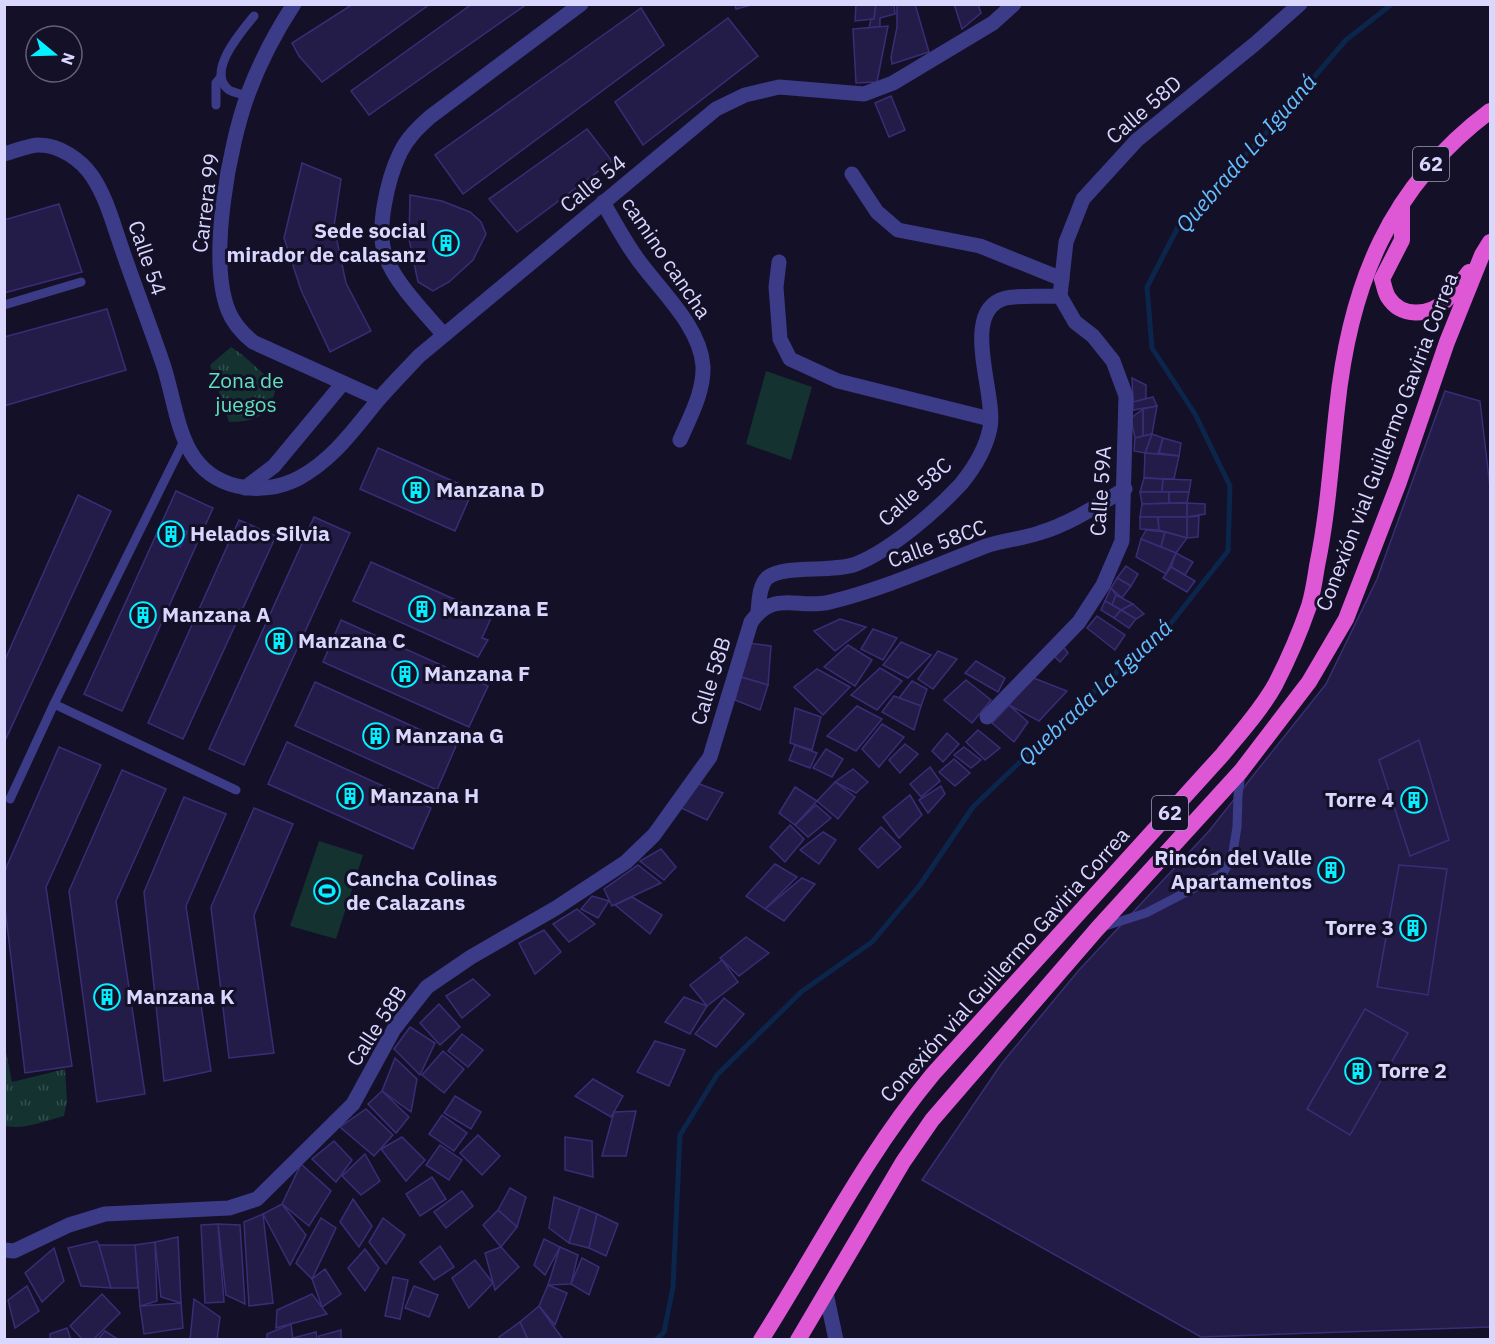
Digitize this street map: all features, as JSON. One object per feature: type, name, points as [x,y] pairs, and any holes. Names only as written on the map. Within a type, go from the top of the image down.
[{"type":"highway","name":"Conexión vial Guillermo Gaviria Correa","points":[[761,1340],[870,1159],[908,1105],[1223,754],[1274,686],[1309,605],[1330,492],[1337,405],[1352,322],[1363,281],[1377,245],[1421,175],[1465,130],[1491,111]]},
{"type":"highway","points":[[1402,202],[1402,240],[1382,279],[1389,298],[1401,309],[1418,314],[1433,310],[1453,293],[1486,249]]},
{"type":"highway","name":"Conexión vial Guillermo Gaviria Correa","points":[[798,1340],[903,1162],[932,1120],[1096,929],[1241,771],[1309,682],[1346,619],[1399,482],[1447,342],[1486,249]]},
{"type":"street","name":"Carrera 99","points":[[294,4],[266,52],[247,96],[234,148],[226,188],[220,267],[227,309],[243,334],[253,342],[379,399]]},
{"type":"street","points":[[444,335],[393,273],[385,256],[382,235],[384,206],[400,153],[412,134],[430,117],[581,4]]},
{"type":"street","name":"Calle 54","points":[[4,154],[34,146],[50,147],[81,163],[96,183],[105,202],[164,368],[184,441],[198,464],[210,476],[228,484],[265,489],[296,479],[313,470],[338,449],[379,399],[419,356],[716,109],[758,91],[779,87],[864,94],[893,83],[993,23],[1014,4]]},
{"type":"street","name":"Calle 58D","points":[[1062,279],[1066,242],[1083,199],[1137,140],[1300,4]]},
{"type":"street","points":[[852,174],[877,212],[898,230],[980,246],[1062,279],[1060,296]]},
{"type":"street","name":"camino cancha","points":[[603,202],[634,255],[658,283],[690,328],[701,356],[703,368],[701,388],[680,440]]},
{"type":"street","points":[[779,262],[776,287],[780,339],[790,359],[838,381],[990,418]]},
{"type":"street","name":"Calle 58C","points":[[758,612],[762,586],[767,578],[779,572],[828,569],[856,564],[894,542],[920,522],[961,483],[978,460],[990,427],[990,398],[980,332],[986,313],[1005,298],[1060,296]]},
{"type":"street","name":"Calle 59A","points":[[987,717],[1079,622],[1103,585],[1122,541],[1126,396],[1113,361],[1093,336],[1075,322],[1060,296]]},
{"type":"street","points":[[245,488],[274,466],[343,383]]},
{"type":"street","name":"Calle 58CC","points":[[758,612],[772,603],[828,603],[914,576],[988,545],[1040,533],[1085,513],[1125,489]]},
{"type":"street","name":"Calle 58B","points":[[4,1250],[14,1251],[69,1224],[105,1214],[230,1208],[258,1199],[353,1104],[394,1029],[427,987],[471,957],[556,908],[626,862],[654,835],[710,758],[751,622],[758,612]]},
{"type":"street","points":[[826,1293],[836,1340]]},
{"type":"lane","points":[[216,105],[216,83],[221,77],[222,66],[232,44],[254,16]]},
{"type":"lane","points":[[221,77],[229,90],[247,96]]},
{"type":"lane","points":[[4,305],[81,282]]},
{"type":"lane","points":[[10,799],[54,704],[184,441]]},
{"type":"lane","points":[[54,704],[236,790]]},
{"type":"lane","points":[[1096,929],[1146,913],[1223,873],[1232,858],[1241,771]]},
{"type":"green space","name":"Zona de juegos","points":[[231,347],[277,384],[267,409],[256,418],[240,422],[229,422],[210,365]]},
{"type":"green space","points":[[766,371],[812,387],[791,460],[746,444]]},
{"type":"green space","name":"Cancha Colinas de Calazans","points":[[319,841],[363,855],[336,939],[290,926]]},
{"type":"green space","points":[[4,1042],[12,1082],[65,1069],[67,1101],[64,1116],[28,1126],[5,1126]]},
{"type":"building","points":[[353,4],[430,4],[322,82],[299,56],[292,43]]},
{"type":"building","points":[[472,4],[527,4],[369,115],[351,91]]},
{"type":"building","points":[[735,4],[755,4],[736,9]]},
{"type":"building","points":[[856,4],[876,4],[874,19],[855,21]]},
{"type":"building","points":[[876,4],[894,4],[895,14],[880,18],[880,27],[869,28],[871,19],[874,19]]},
{"type":"building","points":[[897,4],[915,4],[929,52],[892,64],[891,57],[897,27]]},
{"type":"building","points":[[954,4],[978,4],[981,13],[962,29]]},
{"type":"building","points":[[641,8],[664,45],[463,194],[435,155]]},
{"type":"building","points":[[728,18],[758,56],[643,145],[615,102]]},
{"type":"building","points":[[888,26],[877,82],[856,83],[853,29]]},
{"type":"building","points":[[891,96],[905,130],[889,137],[875,103]]},
{"type":"building","points":[[587,129],[612,161],[517,232],[489,199]]},
{"type":"building","points":[[302,163],[341,179],[334,227],[346,283],[371,331],[330,352],[301,290],[284,238]]},
{"type":"building","name":"Sede social mirador de calasanz","points":[[410,195],[442,201],[470,212],[481,222],[486,234],[473,260],[449,282],[433,291],[418,282],[409,239]]},
{"type":"building","points":[[59,204],[82,272],[4,293],[4,220]]},
{"type":"building","points":[[107,309],[126,370],[4,406],[4,337]]},
{"type":"building","points":[[1132,378],[1146,385],[1146,399],[1133,402]]},
{"type":"building","name":"Rincón del Valle Apartamentos","points":[[1445,391],[1480,401],[1490,487],[1490,1327],[1201,1337],[922,1180],[1002,1063],[1079,970],[1209,831],[1326,684],[1377,579]]},
{"type":"building","points":[[1153,397],[1157,406],[1133,410],[1133,402]]},
{"type":"building","points":[[1157,406],[1152,434],[1143,436],[1143,409]]},
{"type":"building","points":[[1143,409],[1143,436],[1135,438],[1131,418]]},
{"type":"building","points":[[1152,434],[1163,438],[1158,454],[1145,453]]},
{"type":"building","points":[[1152,434],[1145,453],[1134,451],[1135,438]]},
{"type":"building","points":[[1163,438],[1181,443],[1179,456],[1159,453]]},
{"type":"building","name":"Manzana D","points":[[378,448],[473,490],[455,531],[360,489]]},
{"type":"building","points":[[1145,453],[1179,456],[1174,479],[1144,478]]},
{"type":"building","points":[[1144,478],[1163,479],[1162,492],[1140,492]]},
{"type":"building","points":[[1163,479],[1191,480],[1189,492],[1162,492]]},
{"type":"building","name":"Manzana A","points":[[176,491],[213,508],[122,711],[84,694]]},
{"type":"building","points":[[1140,492],[1169,492],[1169,503],[1142,504]]},
{"type":"building","points":[[1169,492],[1189,492],[1187,503],[1169,503]]},
{"type":"building","points":[[78,495],[111,511],[4,743],[4,662]]},
{"type":"building","points":[[1187,503],[1205,504],[1205,514],[1187,517]]},
{"type":"building","points":[[1187,503],[1187,517],[1140,517],[1142,504]]},
{"type":"building","points":[[1199,516],[1198,537],[1187,538],[1187,517]]},
{"type":"building","name":"Manzana C","points":[[314,517],[350,533],[244,765],[209,749]]},
{"type":"building","points":[[1140,517],[1158,517],[1159,530],[1140,529]]},
{"type":"building","points":[[1158,517],[1187,517],[1187,538],[1159,530]]},
{"type":"building","points":[[239,520],[276,536],[183,739],[148,723]]},
{"type":"building","name":"Helados Silvia","points":[[162,522],[187,532],[180,547],[156,536]]},
{"type":"building","points":[[1146,530],[1165,532],[1161,547],[1141,539]]},
{"type":"building","points":[[1165,532],[1187,538],[1176,553],[1161,547]]},
{"type":"building","points":[[1141,539],[1176,553],[1166,574],[1136,557]]},
{"type":"building","points":[[1176,553],[1193,562],[1185,575],[1171,567]]},
{"type":"building","name":"Manzana E","points":[[371,562],[492,616],[482,638],[488,640],[478,657],[353,601]]},
{"type":"building","points":[[1126,566],[1138,574],[1131,586],[1117,578]]},
{"type":"building","points":[[1171,567],[1195,581],[1187,592],[1163,578]]},
{"type":"building","points":[[1117,578],[1131,586],[1122,598],[1111,588]]},
{"type":"building","points":[[1111,588],[1116,595],[1112,605],[1105,601]]},
{"type":"building","points":[[1116,595],[1133,604],[1121,610],[1112,605]]},
{"type":"building","points":[[1105,601],[1121,610],[1114,618],[1101,610]]},
{"type":"building","points":[[1133,604],[1144,614],[1136,619],[1121,610]]},
{"type":"building","points":[[1121,610],[1136,619],[1129,628],[1114,618]]},
{"type":"building","points":[[1097,616],[1125,635],[1115,650],[1087,628]]},
{"type":"building","points":[[840,619],[866,627],[835,651],[814,631]]},
{"type":"building","name":"Manzana F","points":[[341,620],[488,686],[469,727],[323,662]]},
{"type":"building","points":[[873,629],[897,638],[883,660],[861,649]]},
{"type":"building","points":[[901,642],[931,655],[908,678],[883,665]]},
{"type":"building","points":[[748,643],[771,646],[768,685],[741,677]]},
{"type":"building","points":[[848,645],[872,660],[855,686],[824,667]]},
{"type":"building","points":[[1063,646],[1068,653],[1060,662],[1053,655]]},
{"type":"building","points":[[938,651],[957,659],[933,689],[918,679]]},
{"type":"building","points":[[976,661],[1005,678],[998,692],[965,673]]},
{"type":"building","points":[[880,668],[902,681],[877,710],[851,695]]},
{"type":"building","points":[[817,669],[850,687],[823,715],[794,687]]},
{"type":"building","points":[[741,677],[768,685],[760,710],[735,700]]},
{"type":"building","points":[[1031,677],[1067,691],[1039,721],[1009,705]]},
{"type":"building","points":[[966,680],[991,700],[972,723],[944,700]]},
{"type":"building","points":[[912,681],[927,689],[921,706],[899,698]]},
{"type":"building","name":"Manzana G","points":[[315,682],[456,746],[437,790],[295,726]]},
{"type":"building","points":[[894,696],[921,706],[914,730],[882,712]]},
{"type":"building","points":[[1009,705],[1028,722],[1014,742],[992,723]]},
{"type":"building","points":[[857,706],[882,719],[856,751],[827,736]]},
{"type":"building","points":[[795,708],[821,717],[812,750],[790,743]]},
{"type":"building","points":[[882,724],[904,737],[879,767],[862,749]]},
{"type":"building","points":[[978,730],[1000,748],[985,760],[966,742]]},
{"type":"building","points":[[947,733],[959,744],[943,762],[932,751]]},
{"type":"building","name":"Torre 4","points":[[1419,740],[1449,840],[1410,856],[1379,760]]},
{"type":"building","name":"Manzana H","points":[[287,742],[431,808],[413,849],[268,784]]},
{"type":"building","points":[[905,744],[918,754],[900,773],[889,760]]},
{"type":"building","points":[[795,745],[817,753],[810,768],[789,760]]},
{"type":"building","points":[[59,747],[101,765],[46,887],[72,1066],[25,1073],[4,900],[4,878],[6,868]]},
{"type":"building","points":[[964,747],[981,760],[971,768],[954,755]]},
{"type":"building","points":[[826,749],[843,759],[832,777],[813,768]]},
{"type":"building","points":[[954,759],[970,773],[955,786],[939,772]]},
{"type":"building","points":[[930,767],[940,781],[921,797],[910,784]]},
{"type":"building","points":[[853,769],[868,782],[856,793],[835,782]]},
{"type":"building","name":"Manzana K","points":[[122,770],[166,789],[116,901],[145,1094],[97,1102],[69,891]]},
{"type":"building","points":[[835,782],[855,797],[838,819],[817,801]]},
{"type":"building","points":[[697,783],[723,793],[707,820],[677,806]]},
{"type":"building","points":[[941,786],[945,794],[928,813],[919,800]]},
{"type":"building","points":[[795,787],[817,801],[795,825],[779,813]]},
{"type":"building","points":[[910,795],[922,815],[899,838],[883,817]]},
{"type":"building","points":[[184,797],[226,814],[186,906],[211,1071],[164,1081],[144,892]]},
{"type":"building","points":[[816,805],[831,818],[808,837],[795,825]]},
{"type":"building","points":[[254,808],[293,824],[254,915],[274,1053],[229,1058],[211,907]]},
{"type":"building","points":[[790,825],[804,839],[785,862],[770,847]]},
{"type":"building","points":[[881,827],[901,847],[878,868],[859,849]]},
{"type":"building","points":[[823,832],[836,840],[819,864],[800,850]]},
{"type":"building","points":[[661,849],[676,867],[664,880],[640,861]]},
{"type":"building","points":[[775,864],[797,877],[765,909],[746,896]]},
{"type":"building","points":[[638,865],[661,883],[612,906],[604,889]]},
{"type":"building","name":"Torre 3","points":[[1399,865],[1447,869],[1428,995],[1377,987]]},
{"type":"building","points":[[802,878],[815,884],[784,921],[765,909]]},
{"type":"building","points":[[592,896],[609,901],[598,918],[581,909]]},
{"type":"building","points":[[632,897],[662,915],[650,934],[615,905]]},
{"type":"building","points":[[577,909],[595,924],[569,942],[553,924]]},
{"type":"building","points":[[544,930],[561,952],[535,974],[519,943]]},
{"type":"building","points":[[746,937],[769,953],[739,976],[720,958]]},
{"type":"building","points":[[722,960],[738,982],[707,1006],[690,985]]},
{"type":"building","points":[[473,979],[490,995],[462,1018],[446,996]]},
{"type":"building","points":[[684,997],[707,1006],[690,1034],[665,1022]]},
{"type":"building","points":[[724,998],[744,1014],[716,1047],[695,1034]]},
{"type":"building","points":[[439,1004],[460,1027],[440,1045],[420,1023]]},
{"type":"building","name":"Torre 2","points":[[1365,1009],[1408,1033],[1350,1135],[1307,1109]]},
{"type":"building","points":[[410,1027],[435,1043],[420,1075],[394,1049]]},
{"type":"building","points":[[462,1034],[483,1050],[468,1067],[448,1051]]},
{"type":"building","points":[[655,1041],[685,1050],[669,1086],[637,1072]]},
{"type":"building","points":[[443,1051],[464,1069],[444,1093],[422,1075]]},
{"type":"building","points":[[395,1058],[417,1079],[411,1112],[382,1091]]},
{"type":"building","points":[[593,1079],[623,1096],[611,1117],[575,1096]]},
{"type":"building","points":[[382,1091],[409,1117],[396,1133],[368,1104]]},
{"type":"building","points":[[455,1096],[481,1112],[471,1129],[444,1113]]},
{"type":"building","points":[[366,1109],[393,1135],[374,1156],[340,1127]]},
{"type":"building","points":[[636,1111],[626,1156],[602,1156],[614,1112]]},
{"type":"building","points":[[442,1115],[467,1133],[454,1151],[429,1134]]},
{"type":"building","points":[[478,1135],[500,1156],[482,1175],[460,1153]]},
{"type":"building","points":[[402,1137],[425,1160],[406,1181],[381,1149]]},
{"type":"building","points":[[565,1137],[592,1141],[593,1177],[565,1170]]},
{"type":"building","points":[[334,1141],[352,1160],[336,1182],[312,1159]]},
{"type":"building","points":[[440,1145],[462,1160],[449,1180],[426,1165]]},
{"type":"building","points":[[365,1154],[380,1181],[361,1195],[342,1176]]},
{"type":"building","points":[[301,1164],[331,1191],[309,1226],[282,1204]]},
{"type":"building","points":[[432,1177],[446,1199],[420,1216],[406,1194]]},
{"type":"building","points":[[510,1188],[526,1197],[517,1227],[498,1210]]},
{"type":"building","points":[[462,1191],[473,1206],[446,1228],[434,1212]]},
{"type":"building","points":[[554,1197],[580,1207],[569,1243],[549,1228]]},
{"type":"building","points":[[353,1199],[372,1226],[359,1247],[340,1222]]},
{"type":"building","points":[[282,1204],[306,1235],[290,1265],[263,1214]]},
{"type":"building","points":[[580,1207],[597,1214],[589,1248],[569,1243]]},
{"type":"building","points":[[498,1210],[517,1227],[501,1247],[483,1225]]},
{"type":"building","points":[[263,1214],[273,1303],[249,1306],[244,1222]]},
{"type":"building","points":[[597,1214],[618,1224],[606,1256],[589,1248]]},
{"type":"building","points":[[321,1218],[336,1228],[312,1279],[296,1263]]},
{"type":"building","points":[[383,1218],[405,1235],[386,1264],[369,1242]]},
{"type":"building","points":[[218,1224],[240,1225],[245,1304],[226,1295]]},
{"type":"building","points":[[218,1224],[224,1302],[205,1303],[201,1225]]},
{"type":"building","points":[[178,1237],[181,1303],[161,1297],[155,1242]]},
{"type":"building","points":[[544,1239],[560,1247],[545,1275],[534,1265]]},
{"type":"building","points":[[97,1241],[111,1288],[81,1286],[68,1248]]},
{"type":"building","points":[[155,1242],[157,1301],[140,1306],[135,1245]]},
{"type":"building","points":[[99,1245],[135,1245],[138,1288],[111,1288]]},
{"type":"building","points":[[440,1246],[454,1267],[434,1280],[420,1262]]},
{"type":"building","points":[[501,1247],[519,1267],[495,1290],[485,1253]]},
{"type":"building","points":[[560,1247],[578,1255],[571,1284],[548,1285]]},
{"type":"building","points":[[54,1248],[64,1281],[42,1302],[25,1273]]},
{"type":"building","points":[[365,1249],[379,1268],[365,1291],[348,1268]]},
{"type":"building","points":[[582,1258],[599,1267],[589,1295],[571,1284]]},
{"type":"building","points":[[475,1260],[493,1283],[469,1308],[452,1278]]},
{"type":"building","points":[[325,1269],[341,1294],[322,1307],[312,1279]]},
{"type":"building","points":[[393,1277],[408,1280],[400,1319],[385,1316]]},
{"type":"building","points":[[548,1285],[567,1293],[555,1325],[539,1306]]},
{"type":"building","points":[[27,1286],[39,1311],[15,1328],[8,1300]]},
{"type":"building","points":[[414,1286],[438,1295],[429,1317],[405,1308]]},
{"type":"building","points":[[102,1294],[120,1313],[93,1340],[83,1340],[70,1326]]},
{"type":"building","points":[[312,1294],[327,1314],[276,1328],[277,1310]]},
{"type":"building","points":[[194,1299],[220,1317],[217,1340],[190,1340]]},
{"type":"building","points":[[181,1303],[183,1328],[144,1334],[140,1306]]},
{"type":"building","points":[[539,1306],[562,1338],[560,1340],[528,1340],[520,1322]]},
{"type":"building","points":[[520,1322],[528,1340],[500,1340],[499,1337]]},
{"type":"building","points":[[291,1324],[293,1340],[267,1340],[267,1334]]},
{"type":"building","points":[[67,1328],[71,1340],[50,1340],[50,1334]]},
{"type":"building","points":[[341,1330],[341,1340],[319,1340],[319,1336]]},
{"type":"building","points":[[105,1331],[119,1340],[97,1340]]},
{"type":"building","points":[[316,1332],[317,1340],[293,1340],[293,1338]]},
{"type":"waterway","name":"Quebrada La Iguaná","points":[[656,1340],[664,1332],[673,1287],[680,1135],[717,1075],[801,992],[872,942],[920,885],[973,807],[1091,694],[1164,632],[1228,551],[1230,486],[1195,414],[1152,348],[1147,287],[1178,227],[1267,132],[1346,40],[1392,4]]},
{"type":"place","name":"Sede social mirador de calasanz","points":[[446,243]]},
{"type":"place","name":"Manzana D","points":[[416,490]]},
{"type":"place","name":"Helados Silvia","points":[[171,534]]},
{"type":"place","name":"Manzana E","points":[[422,609]]},
{"type":"place","name":"Manzana A","points":[[143,615]]},
{"type":"place","name":"Manzana C","points":[[279,641]]},
{"type":"place","name":"Manzana F","points":[[405,674]]},
{"type":"place","name":"Manzana G","points":[[376,736]]},
{"type":"place","name":"Manzana H","points":[[350,796]]},
{"type":"place","name":"Torre 4","points":[[1414,800]]},
{"type":"place","name":"Rincón del Valle Apartamentos","points":[[1331,870]]},
{"type":"place","name":"Cancha Colinas de Calazans","points":[[327,891]]},
{"type":"place","name":"Torre 3","points":[[1413,928]]},
{"type":"place","name":"Manzana K","points":[[107,997]]},
{"type":"place","name":"Torre 2","points":[[1358,1071]]}]
